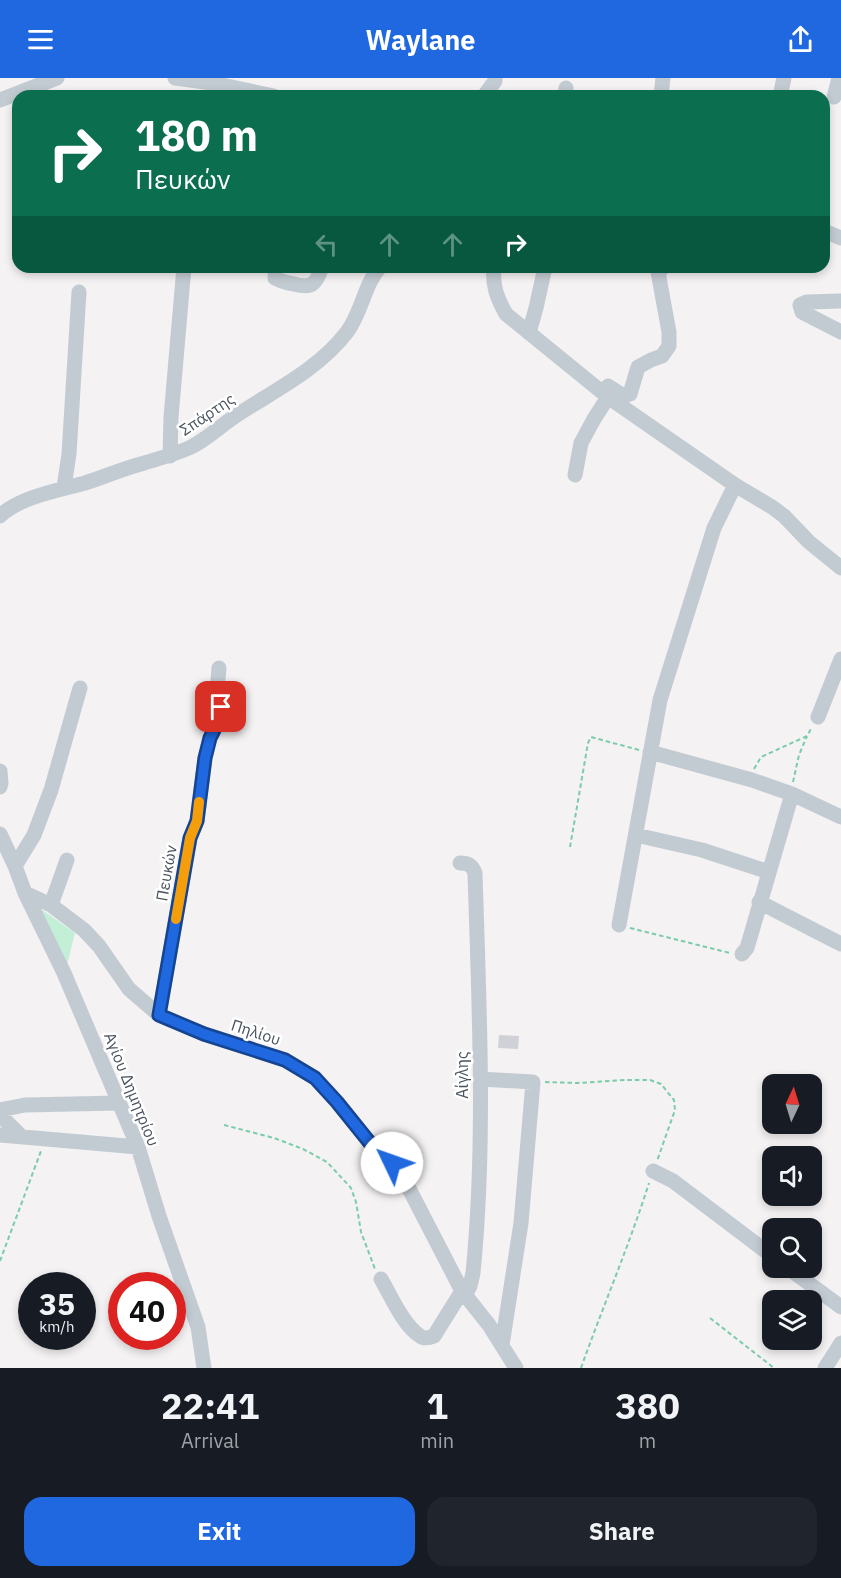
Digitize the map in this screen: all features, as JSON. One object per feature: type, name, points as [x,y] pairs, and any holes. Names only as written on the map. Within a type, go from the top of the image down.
[{"type":"street","points":[[26,90],[57,78]]},
{"type":"street","points":[[175,78],[211,90]]},
{"type":"street","points":[[834,97],[839,78]]},
{"type":"street","points":[[170,456],[171,417],[183,273]]},
{"type":"street","points":[[275,273],[275,278],[282,282],[306,287],[313,284],[319,273]]},
{"type":"street","name":"Σπάρτης","points":[[0,516],[15,505],[63,487],[170,456],[192,447],[321,359],[347,332],[358,314],[369,284],[376,273]]},
{"type":"street","points":[[494,273],[497,298],[506,314],[608,397],[784,516],[809,542],[841,568]]},
{"type":"street","points":[[529,333],[544,273]]},
{"type":"street","points":[[630,394],[638,367],[662,356],[669,346],[669,332],[658,273]]},
{"type":"street","points":[[63,487],[69,454],[79,292]]},
{"type":"street","points":[[841,301],[807,302],[800,305],[802,312],[841,332]]},
{"type":"street","points":[[582,375],[594,376],[624,396],[630,394]]},
{"type":"street","points":[[630,394],[645,411],[646,423]]},
{"type":"street","points":[[575,475],[581,443],[608,397]]},
{"type":"street","points":[[619,925],[660,700],[714,528],[735,485]]},
{"type":"street","points":[[818,717],[841,661]]},
{"type":"street","name":"Πευκών","points":[[159,1015],[190,838],[197,821],[205,758],[210,738],[220,718],[219,668]]},
{"type":"street","points":[[8,856],[34,835],[51,790],[80,688]]},
{"type":"street","points":[[650,752],[752,780],[792,794],[841,817]]},
{"type":"street","points":[[0,771],[0,787]]},
{"type":"street","points":[[742,954],[747,948],[792,794]]},
{"type":"street","name":"Αγίου Δημητρίου","points":[[0,834],[25,893],[64,973],[138,1147],[159,1216],[198,1327],[204,1368]]},
{"type":"street","points":[[636,835],[702,850],[769,872]]},
{"type":"street","points":[[51,905],[67,860]]},
{"type":"street","name":"Αίγλης","points":[[381,1279],[406,1322],[420,1336],[428,1338],[434,1336],[470,1286],[479,1195],[480,1079],[476,873],[468,863],[460,863]]},
{"type":"street","name":"Πηλίου","points":[[25,893],[51,905],[84,930],[99,946],[129,989],[159,1015],[204,1034],[285,1060],[315,1078],[370,1143],[392,1163],[403,1177],[463,1294],[489,1325],[516,1368]]},
{"type":"street","points":[[759,902],[841,944]]},
{"type":"street","points":[[480,1079],[533,1082],[521,1223],[502,1345]]},
{"type":"street","points":[[0,1110],[26,1105],[119,1103]]},
{"type":"street","points":[[0,1115],[22,1137]]},
{"type":"street","points":[[0,1135],[138,1147]]},
{"type":"street","points":[[653,1171],[673,1181],[762,1248]]},
{"type":"street","points":[[802,1278],[841,1307]]},
{"type":"street","points":[[825,1368],[841,1343]]},
{"type":"path","points":[[792,794],[794,772],[799,755],[818,717]]},
{"type":"path","points":[[752,780],[754,768],[761,757],[807,736]]},
{"type":"path","points":[[570,848],[588,743],[591,737],[650,752]]},
{"type":"path","points":[[619,925],[735,955],[742,954]]},
{"type":"path","points":[[533,1082],[650,1080],[661,1084],[674,1100],[675,1110],[637,1220],[581,1368]]},
{"type":"path","points":[[224,1125],[274,1138],[303,1149],[327,1162],[351,1188],[361,1232],[381,1279]]},
{"type":"path","points":[[0,1261],[45,1138]]},
{"type":"path","points":[[710,1318],[774,1368]]},
{"type":"green space","points":[[38,907],[75,933],[67,965]]},
{"type":"building","points":[[499,1035],[519,1036],[518,1049],[498,1048]]},
{"type":"slow traffic","points":[[176,919],[190,838],[197,821],[199,802]]},
{"type":"route","points":[[221,707],[220,718],[210,738],[205,758],[197,821],[190,838],[159,1015],[204,1034],[285,1060],[315,1078],[370,1143],[392,1163]]}]
